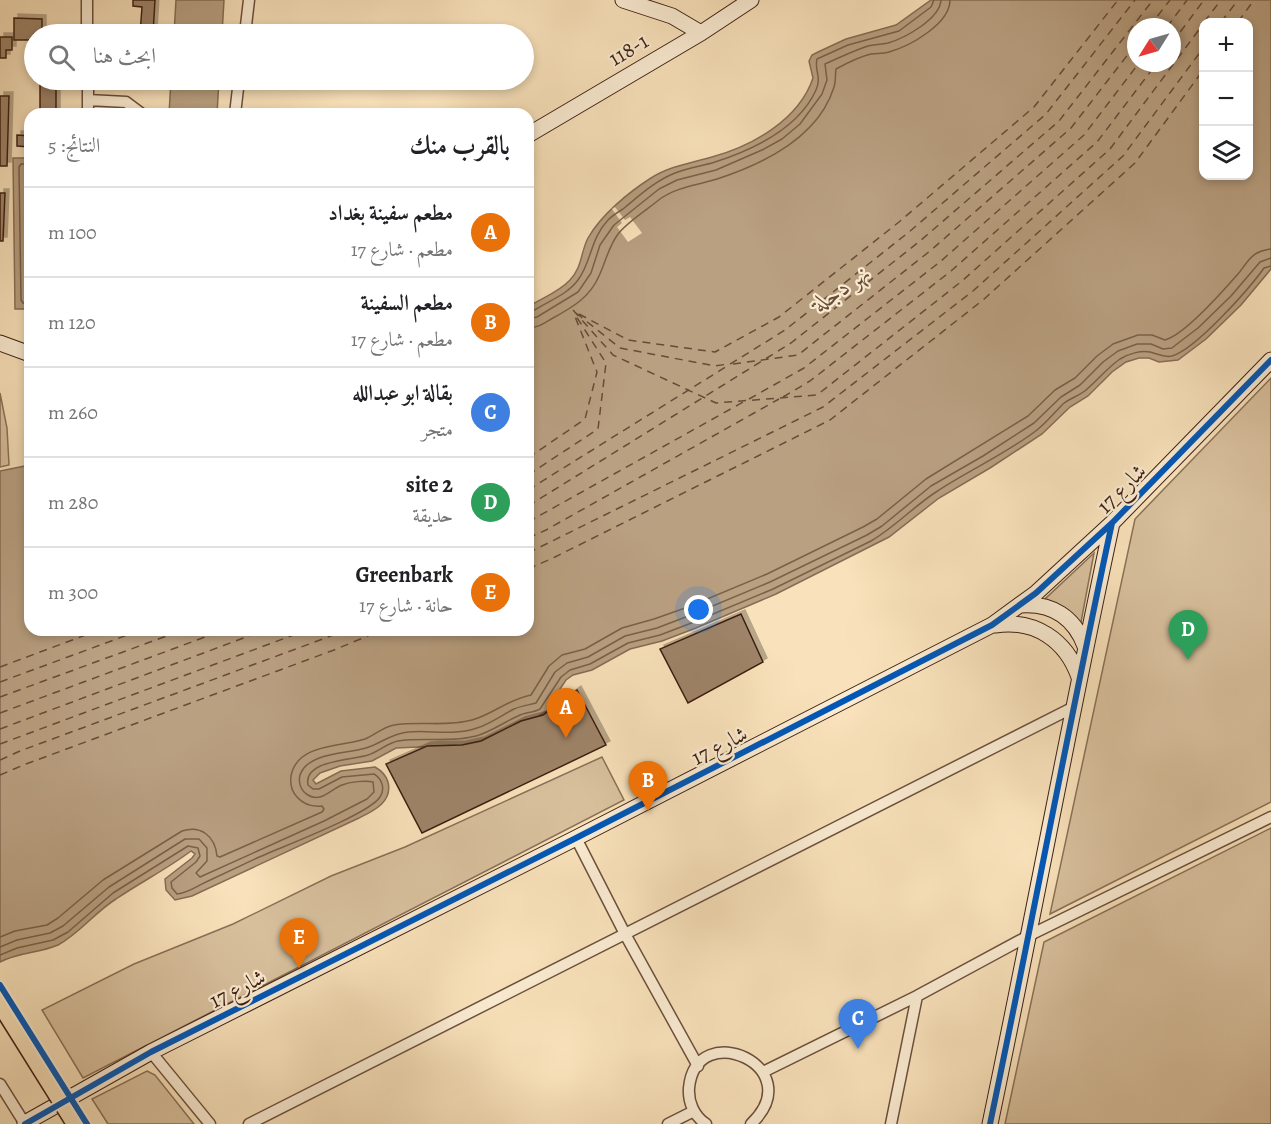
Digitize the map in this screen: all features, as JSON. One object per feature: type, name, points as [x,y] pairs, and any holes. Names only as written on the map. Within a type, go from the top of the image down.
[{"type":"main road","points":[[0,1004],[75,1124]]},
{"type":"street","points":[[87,0],[87,24]]},
{"type":"street","points":[[246,24],[249,0]]},
{"type":"street","points":[[623,0],[672,16],[701,33]]},
{"type":"street","name":"118-1","points":[[534,131],[701,33],[750,0]]},
{"type":"street","points":[[88,90],[88,108]]},
{"type":"street","points":[[236,108],[239,90]]},
{"type":"street","points":[[88,100],[126,102],[134,108]]},
{"type":"street","points":[[0,343],[24,352]]},
{"type":"street","name":"شارع 17","points":[[25,1123],[151,1052],[992,625],[1051,580],[1112,523],[1271,360]]},
{"type":"street","points":[[990,1124],[1030,935],[1072,708],[1112,523]]},
{"type":"street","points":[[1021,605],[1041,606],[1061,613],[1076,627],[1085,646]]},
{"type":"street","points":[[992,625],[1017,623],[1052,637],[1069,655],[1079,677]]},
{"type":"street","points":[[249,1124],[1072,708]]},
{"type":"street","points":[[763,1072],[916,996],[1030,935],[1271,817]]},
{"type":"street","points":[[576,838],[625,934],[698,1066]]},
{"type":"street","points":[[891,1124],[916,996]]},
{"type":"street","points":[[151,1052],[210,1124]]},
{"type":"street","points":[[706,1124],[694,1111],[689,1096],[690,1080],[698,1066],[707,1058],[719,1053],[732,1052],[755,1062],[763,1072],[767,1086],[767,1100],[761,1113],[752,1124]]},
{"type":"street","points":[[0,1084],[25,1123]]},
{"type":"street","points":[[668,1124],[694,1111]]},
{"type":"shaded area","points":[[1271,378],[1271,802],[1050,914],[1135,519]]},
{"type":"shaded area","points":[[0,393],[7,428],[9,465],[0,467]]},
{"type":"shaded area","points":[[1094,553],[1081,622],[1080,622],[1045,599]]},
{"type":"shaded area","points":[[602,757],[624,800],[83,1078],[42,1010],[134,964],[233,924],[331,876],[405,847]]},
{"type":"shaded area","points":[[1271,828],[1271,1124],[1005,1124],[1044,942]]},
{"type":"shaded area","points":[[147,1071],[155,1075],[194,1124],[108,1124],[92,1099]]},
{"type":"water","points":[[176,0],[224,0],[223,24],[175,24]]},
{"type":"water","name":"نهر دجلة","points":[[931,0],[1271,0],[1271,269],[1241,305],[1206,339],[1178,360],[1159,362],[1149,358],[1139,358],[1126,362],[1112,372],[1088,396],[1070,407],[1042,434],[939,498],[889,537],[776,594],[662,641],[630,649],[592,670],[573,675],[566,680],[547,711],[481,741],[462,745],[396,748],[372,761],[340,766],[320,773],[313,780],[316,784],[341,771],[375,767],[383,773],[387,780],[388,795],[381,805],[359,818],[192,896],[175,900],[166,890],[165,879],[192,858],[195,854],[191,851],[108,904],[58,945],[0,962],[0,471],[24,466],[24,636],[534,636],[534,304],[570,280],[577,270],[588,238],[594,229],[616,205],[634,190],[666,170],[743,146],[785,119],[797,107],[813,78],[809,61],[812,55],[846,39],[896,25]]},
{"type":"water","points":[[170,90],[218,90],[217,108],[169,108]]},
{"type":"water","points":[[13,158],[24,158],[24,309],[15,309]]},
{"type":"pier","points":[[615,207],[625,220],[630,217],[642,233],[628,242],[617,227],[622,223],[612,209]]},
{"type":"building","points":[[133,0],[155,0],[154,24],[141,24],[142,7],[133,6]]},
{"type":"building","points":[[14,18],[42,19],[42,24],[24,24],[24,40],[14,40]]},
{"type":"building","points":[[0,37],[12,37],[12,50],[6,50],[6,58],[0,58]]},
{"type":"building","points":[[40,90],[56,90],[56,108],[40,108]]},
{"type":"building","points":[[0,96],[9,96],[7,166],[0,166]]},
{"type":"building","points":[[17,135],[24,136],[24,147],[17,146]]},
{"type":"building","points":[[0,193],[5,193],[3,241],[0,241]]},
{"type":"building","points":[[741,614],[763,662],[688,703],[660,649]]},
{"type":"building","points":[[577,690],[606,745],[422,833],[386,764],[427,746],[462,745],[481,741],[521,721],[543,715]]},
{"type":"ferry route","points":[[579,314],[628,340],[715,352],[779,317],[899,222],[1034,107],[1118,0]]},
{"type":"ferry route","points":[[534,486],[785,330],[909,232],[1046,114],[1135,0]]},
{"type":"ferry route","points":[[534,502],[791,343],[920,241],[1059,121],[1153,0]]},
{"type":"ferry route","points":[[1156,18],[1170,0]]},
{"type":"ferry route","points":[[1174,18],[1187,0]]},
{"type":"ferry route","points":[[1181,31],[1204,0]]},
{"type":"ferry route","points":[[1207,18],[1221,0]]},
{"type":"ferry route","points":[[1224,18],[1238,0]]},
{"type":"ferry route","points":[[1241,18],[1254,0]]},
{"type":"ferry route","points":[[573,310],[613,355],[716,403],[817,395],[962,281],[1110,149],[1199,30]]},
{"type":"ferry route","points":[[534,550],[823,407],[973,291],[1123,156],[1199,54]]},
{"type":"ferry route","points":[[733,364],[798,355],[930,251],[1071,128],[1127,56]]},
{"type":"ferry route","points":[[749,399],[804,368],[941,261],[1084,135],[1132,72]]},
{"type":"ferry route","points":[[783,397],[810,381],[951,271],[1097,142],[1150,72]]},
{"type":"ferry route","points":[[534,566],[830,420],[983,300],[1135,163],[1202,72]]},
{"type":"ferry route","points":[[576,313],[620,348],[715,366],[728,364]]},
{"type":"ferry route","points":[[534,454],[585,419],[597,372],[574,314]]},
{"type":"ferry route","points":[[534,471],[598,429],[606,363],[576,316]]},
{"type":"ferry route","points":[[534,535],[779,399]]},
{"type":"ferry route","points":[[534,519],[745,401]]},
{"type":"ferry route","points":[[0,667],[83,636]]},
{"type":"ferry route","points":[[0,682],[125,636]]},
{"type":"ferry route","points":[[0,697],[167,636]]},
{"type":"ferry route","points":[[0,713],[208,636]]},
{"type":"ferry route","points":[[0,729],[249,636]]},
{"type":"ferry route","points":[[0,744],[291,636]]},
{"type":"ferry route","points":[[0,760],[331,636]]},
{"type":"ferry route","points":[[0,775],[368,636]]},
{"type":"cycle path","points":[[25,1124],[151,1052],[992,625],[1036,593],[1112,523],[1271,360]]},
{"type":"cycle path","points":[[990,1124],[1112,523]]},
{"type":"cycle path","points":[[0,985],[87,1124]]},
{"type":"place","name":"site 2","points":[[1188,660]]},
{"type":"place","name":"مطعم سفينة بغداد","points":[[566,738]]},
{"type":"place","name":"مطعم السفينة","points":[[648,811]]},
{"type":"place","name":"Greenbark","points":[[299,968]]},
{"type":"place","name":"بقالة ابو عبدالله","points":[[858,1049]]}]
